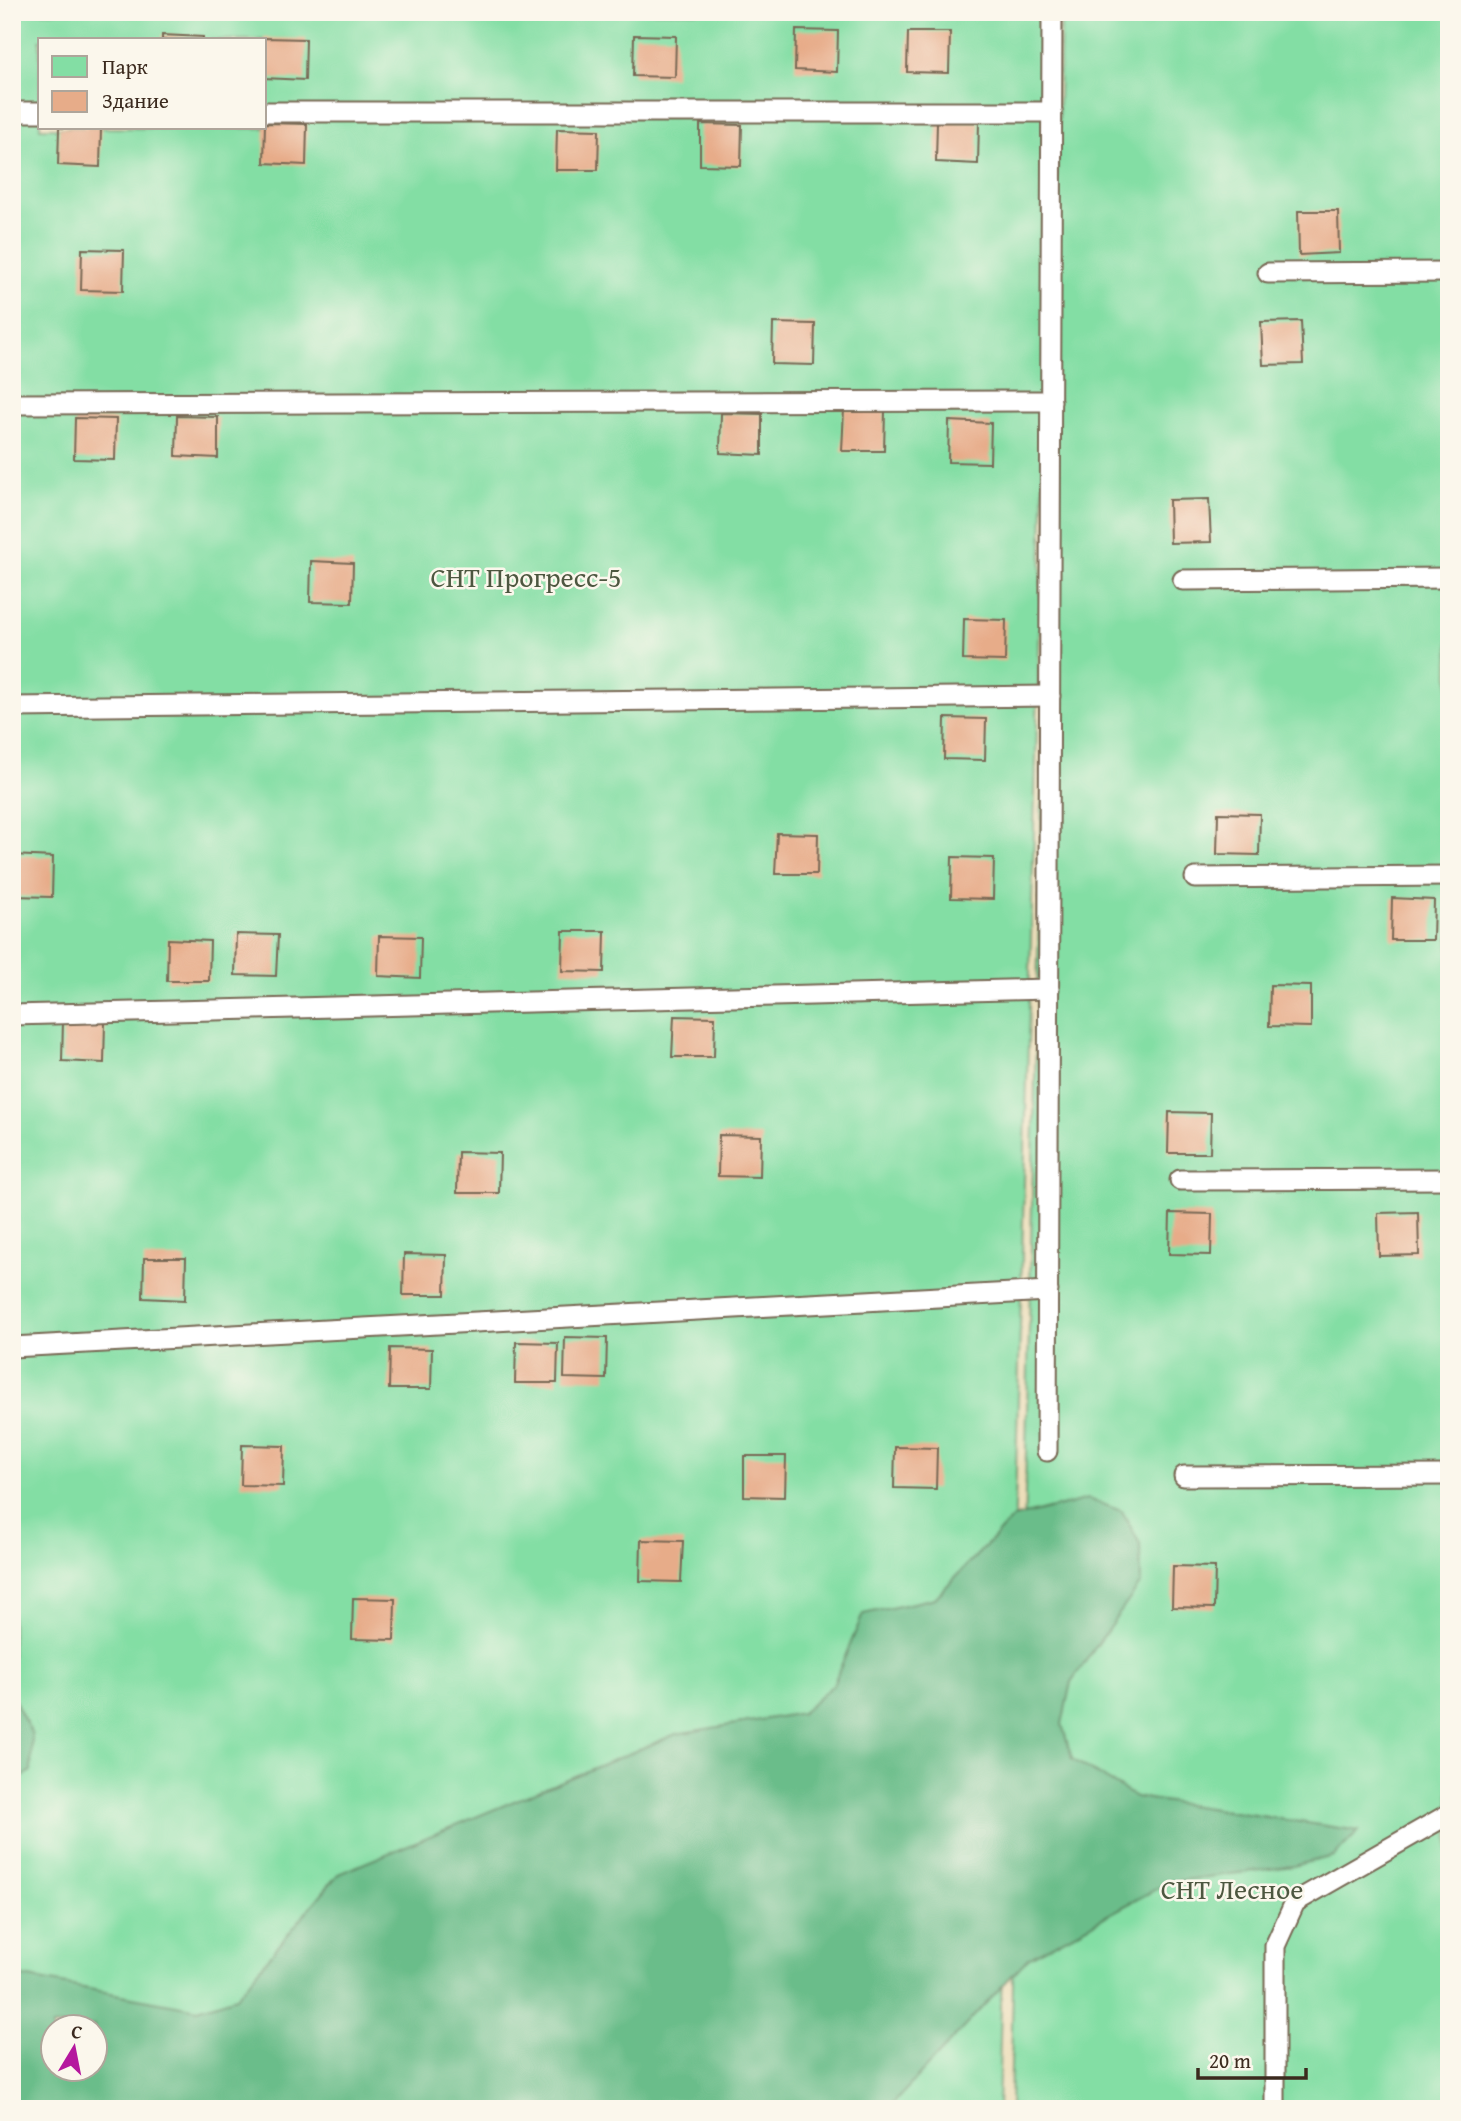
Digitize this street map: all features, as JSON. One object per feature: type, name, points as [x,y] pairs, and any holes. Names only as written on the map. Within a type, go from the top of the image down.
[{"type":"lane","points":[[1047,1451],[1052,12]]},
{"type":"lane","points":[[12,112],[38,112]]},
{"type":"lane","points":[[266,112],[1052,112]]},
{"type":"lane","points":[[1268,273],[1449,272]]},
{"type":"lane","points":[[12,404],[1051,401]]},
{"type":"lane","points":[[1182,580],[1449,578]]},
{"type":"lane","points":[[12,707],[1050,696]]},
{"type":"lane","points":[[1195,878],[1449,876]]},
{"type":"lane","points":[[12,1015],[1049,989]]},
{"type":"lane","points":[[1180,1180],[1449,1179]]},
{"type":"lane","points":[[12,1347],[1048,1291]]},
{"type":"lane","points":[[1184,1476],[1449,1475]]},
{"type":"lane","points":[[1275,2109],[1275,1946],[1295,1902],[1449,1814]]},
{"type":"green space","name":"СНТ Прогресс-5","points":[[12,12],[1057,12],[998,2109],[12,2109]]},
{"type":"green space","name":"СНТ Лесное","points":[[1061,12],[1449,12],[1449,2109],[1010,2109]]},
{"type":"green space","points":[[1088,1499],[1122,1511],[1140,1544],[1141,1583],[1071,1682],[1062,1724],[1072,1759],[1136,1797],[1359,1831],[1334,1856],[1293,1866],[1169,1882],[1028,1958],[888,2109],[12,2109],[12,1975],[198,2009],[236,1997],[338,1874],[676,1734],[802,1713],[833,1685],[863,1614],[935,1598],[1013,1518]]},
{"type":"green space","points":[[12,1695],[32,1734],[31,1771],[12,1785]]},
{"type":"building","points":[[796,30],[838,31],[837,72],[795,70]]},
{"type":"building","points":[[908,32],[950,32],[949,73],[907,72]]},
{"type":"building","points":[[162,35],[203,37],[203,38],[162,38]]},
{"type":"building","points":[[634,35],[676,36],[675,77],[633,76]]},
{"type":"building","points":[[266,38],[306,39],[305,80],[266,78]]},
{"type":"building","points":[[12,47],[18,47],[16,87],[12,87]]},
{"type":"building","points":[[937,122],[979,122],[978,164],[936,162]]},
{"type":"building","points":[[266,123],[307,124],[306,165],[264,163]]},
{"type":"building","points":[[700,124],[742,125],[741,166],[700,165]]},
{"type":"building","points":[[557,129],[599,130],[598,170],[556,170]]},
{"type":"building","points":[[59,130],[101,130],[100,167],[58,165]]},
{"type":"building","points":[[1298,211],[1338,211],[1339,253],[1299,255]]},
{"type":"building","points":[[82,249],[124,250],[123,291],[81,290]]},
{"type":"building","points":[[1301,321],[1303,364],[1263,365],[1261,322]]},
{"type":"building","points":[[773,323],[815,324],[814,365],[772,364]]},
{"type":"building","points":[[844,409],[885,411],[884,451],[842,451]]},
{"type":"building","points":[[721,413],[762,414],[762,455],[720,453]]},
{"type":"building","points":[[177,416],[218,417],[218,458],[176,456]]},
{"type":"building","points":[[75,418],[116,419],[115,460],[74,459]]},
{"type":"building","points":[[949,421],[991,423],[990,463],[948,462]]},
{"type":"building","points":[[1209,499],[1211,542],[1170,543],[1169,500]]},
{"type":"building","points":[[311,561],[353,563],[352,603],[310,602]]},
{"type":"building","points":[[964,619],[1006,620],[1005,661],[963,660]]},
{"type":"building","points":[[945,718],[986,719],[985,760],[944,759]]},
{"type":"building","points":[[1218,813],[1260,814],[1259,855],[1217,854]]},
{"type":"building","points":[[777,833],[818,834],[817,874],[775,874]]},
{"type":"building","points":[[12,855],[53,857],[52,897],[12,896]]},
{"type":"building","points":[[952,857],[994,858],[993,899],[951,898]]},
{"type":"building","points":[[1392,898],[1434,900],[1433,940],[1391,940]]},
{"type":"building","points":[[563,931],[605,931],[604,972],[562,971]]},
{"type":"building","points":[[236,934],[278,935],[276,976],[235,975]]},
{"type":"building","points":[[379,936],[421,937],[420,978],[378,976]]},
{"type":"building","points":[[168,939],[210,941],[209,981],[167,981]]},
{"type":"building","points":[[1270,985],[1311,986],[1311,1027],[1269,1026]]},
{"type":"building","points":[[674,1016],[715,1017],[714,1057],[672,1057]]},
{"type":"building","points":[[63,1021],[105,1022],[104,1063],[62,1061]]},
{"type":"building","points":[[1169,1112],[1211,1113],[1210,1153],[1168,1153]]},
{"type":"building","points":[[719,1135],[761,1136],[760,1177],[718,1176]]},
{"type":"building","points":[[458,1152],[500,1153],[499,1193],[457,1193]]},
{"type":"building","points":[[1418,1212],[1419,1255],[1379,1256],[1378,1213]]},
{"type":"building","points":[[1170,1213],[1212,1214],[1211,1255],[1169,1254]]},
{"type":"building","points":[[404,1254],[446,1255],[445,1295],[403,1295]]},
{"type":"building","points":[[144,1258],[186,1258],[185,1300],[143,1298]]},
{"type":"building","points":[[565,1337],[607,1338],[606,1379],[564,1378]]},
{"type":"building","points":[[516,1342],[558,1343],[557,1383],[515,1383]]},
{"type":"building","points":[[390,1348],[432,1349],[431,1389],[389,1389]]},
{"type":"building","points":[[242,1445],[284,1446],[283,1486],[241,1485]]},
{"type":"building","points":[[895,1447],[937,1448],[936,1489],[894,1488]]},
{"type":"building","points":[[744,1456],[786,1456],[785,1497],[744,1496]]},
{"type":"building","points":[[641,1540],[683,1541],[681,1582],[640,1581]]},
{"type":"building","points":[[1173,1566],[1215,1567],[1214,1608],[1172,1607]]},
{"type":"building","points":[[353,1598],[395,1599],[394,1640],[352,1639]]}]
